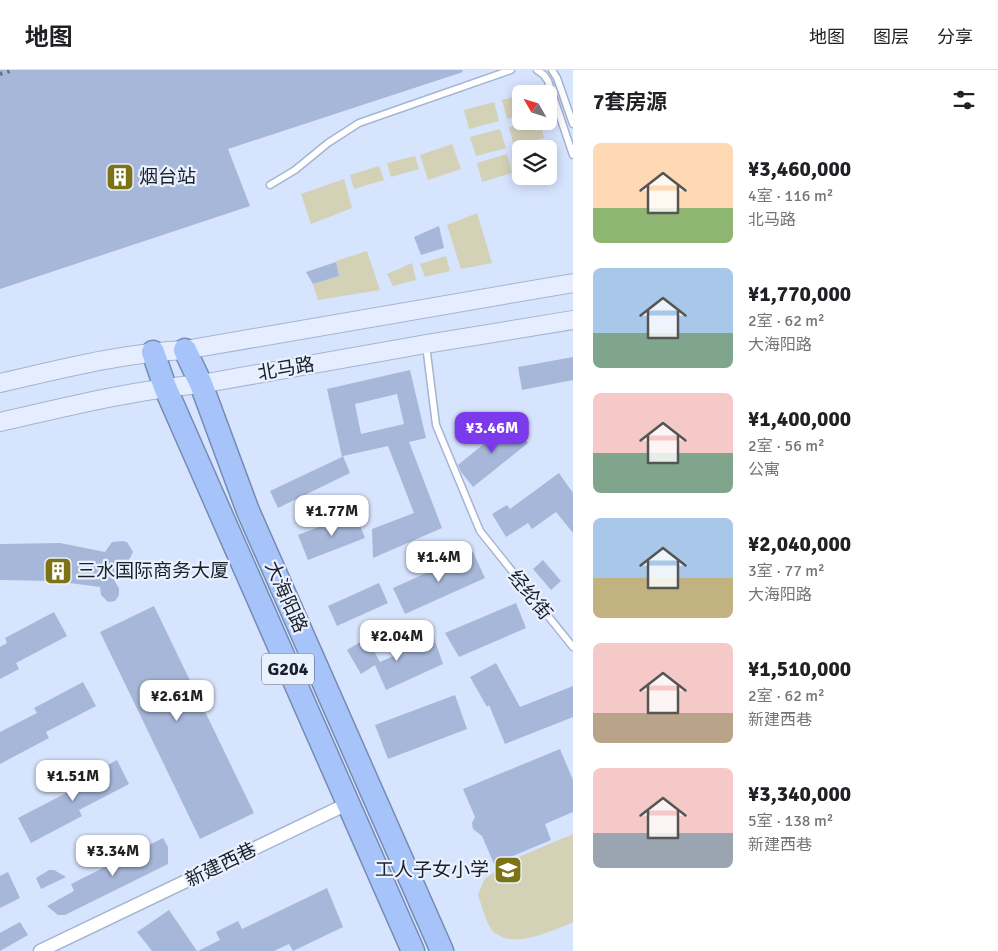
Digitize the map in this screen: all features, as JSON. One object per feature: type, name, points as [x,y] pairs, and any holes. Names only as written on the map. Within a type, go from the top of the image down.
[{"type":"highway","name":"大海阳路","points":[[185,350],[201,384],[248,510],[442,951]]},
{"type":"highway","name":"大海阳路","points":[[153,352],[166,387],[347,804],[413,951]]},
{"type":"main road","name":"北马路","points":[[0,383],[80,365],[153,352],[185,350],[573,282]]},
{"type":"main road","name":"北马路","points":[[0,422],[105,398],[166,387],[201,384],[573,320]]},
{"type":"street","name":"新建西巷","points":[[40,951],[347,804]]},
{"type":"lane","points":[[270,185],[295,170],[358,122],[511,70]]},
{"type":"lane","points":[[537,70],[548,81],[573,155]]},
{"type":"lane","points":[[552,70],[557,78],[573,124]]},
{"type":"lane","name":"经纶街","points":[[426,344],[436,425],[480,531],[573,647]]},
{"type":"shaded area","points":[[512,97],[512,118],[507,119],[502,100]]},
{"type":"shaded area","points":[[494,102],[499,121],[469,129],[464,110]]},
{"type":"shaded area","points":[[512,126],[512,130],[542,130],[544,138],[536,140],[512,140],[509,127]]},
{"type":"shaded area","points":[[500,129],[506,148],[476,156],[470,137]]},
{"type":"shaded area","points":[[452,144],[461,169],[428,180],[420,155]]},
{"type":"shaded area","points":[[507,154],[512,173],[482,182],[477,163]]},
{"type":"shaded area","points":[[415,156],[419,169],[391,177],[387,163]]},
{"type":"shaded area","points":[[379,166],[384,180],[354,189],[350,175]]},
{"type":"shaded area","points":[[344,179],[352,208],[311,224],[301,194]]},
{"type":"shaded area","points":[[477,213],[492,263],[461,269],[447,225]]},
{"type":"shaded area","points":[[367,251],[380,290],[318,300],[313,284],[339,276],[336,261]]},
{"type":"shaded area","points":[[446,256],[450,271],[425,277],[420,264]]},
{"type":"shaded area","points":[[412,263],[416,280],[393,286],[387,274]]},
{"type":"shaded area","points":[[573,834],[573,922],[542,934],[519,939],[508,939],[491,929],[478,895],[484,880],[507,862]]},
{"type":"building","name":"烟台站","points":[[0,70],[462,70],[463,72],[228,149],[250,206],[0,289]]},
{"type":"building","points":[[439,226],[444,248],[421,255],[414,237]]},
{"type":"building","points":[[336,262],[339,276],[313,284],[306,272]]},
{"type":"building","points":[[573,357],[573,380],[522,390],[518,367]]},
{"type":"building","points":[[410,370],[426,438],[409,442],[442,528],[373,558],[372,529],[414,513],[388,446],[343,456],[350,473],[278,508],[270,491],[342,457],[327,389]],"holes":[[[397,394],[404,424],[361,434],[355,404]]]},
{"type":"building","points":[[511,422],[528,443],[473,487],[458,465]]},
{"type":"building","points":[[559,473],[573,493],[573,533],[556,512],[532,529],[528,523],[506,537],[492,514],[507,505],[510,509]]},
{"type":"building","points":[[355,513],[365,538],[308,560],[298,535]]},
{"type":"building","name":"三水国际商务大厦","points":[[112,542],[127,542],[133,552],[129,560],[117,567],[114,574],[115,582],[119,588],[119,595],[115,601],[108,602],[101,595],[100,587],[54,581],[0,580],[0,544],[60,543],[105,552]]},
{"type":"building","points":[[473,552],[485,578],[405,614],[393,588]]},
{"type":"building","points":[[543,560],[561,581],[551,590],[533,569]]},
{"type":"building","points":[[379,583],[388,603],[337,626],[328,606]]},
{"type":"building","points":[[516,603],[526,628],[459,657],[445,633]]},
{"type":"building","points":[[154,606],[254,813],[200,839],[100,632]]},
{"type":"building","points":[[54,612],[67,636],[16,663],[19,669],[0,679],[0,647],[7,643],[5,638]]},
{"type":"building","points":[[367,638],[380,662],[434,638],[443,664],[386,690],[375,665],[361,674],[347,650]]},
{"type":"building","points":[[496,663],[520,707],[573,686],[573,717],[505,744],[489,705],[487,707],[470,677]]},
{"type":"building","points":[[83,682],[96,706],[46,732],[49,738],[0,764],[0,732],[37,713],[34,708]]},
{"type":"building","points":[[455,695],[467,729],[388,759],[375,725]]},
{"type":"building","points":[[560,749],[573,780],[573,812],[545,824],[551,840],[494,864],[482,836],[473,829],[472,823],[475,817],[463,789]]},
{"type":"building","points":[[117,760],[129,784],[79,810],[82,816],[31,843],[18,818],[70,791],[68,786]]},
{"type":"building","points":[[163,838],[168,847],[168,864],[65,915],[58,915],[47,906],[74,891],[71,884]]},
{"type":"building","points":[[49,870],[54,870],[66,877],[41,889],[36,878]]},
{"type":"building","points":[[8,872],[20,898],[0,908],[0,876]]},
{"type":"building","points":[[327,888],[343,927],[293,951],[289,944],[274,951],[198,951],[220,940],[216,932],[238,921],[242,929]]},
{"type":"building","points":[[169,910],[197,951],[152,951],[137,932]]},
{"type":"building","points":[[20,922],[28,935],[0,951],[0,933]]},
{"type":"railway","points":[[0,74],[13,70]]},
{"type":"place","name":"烟台站","points":[[120,177]]},
{"type":"place","name":"三水国际商务大厦","points":[[58,571]]},
{"type":"place","name":"工人子女小学","points":[[508,870]]}]
